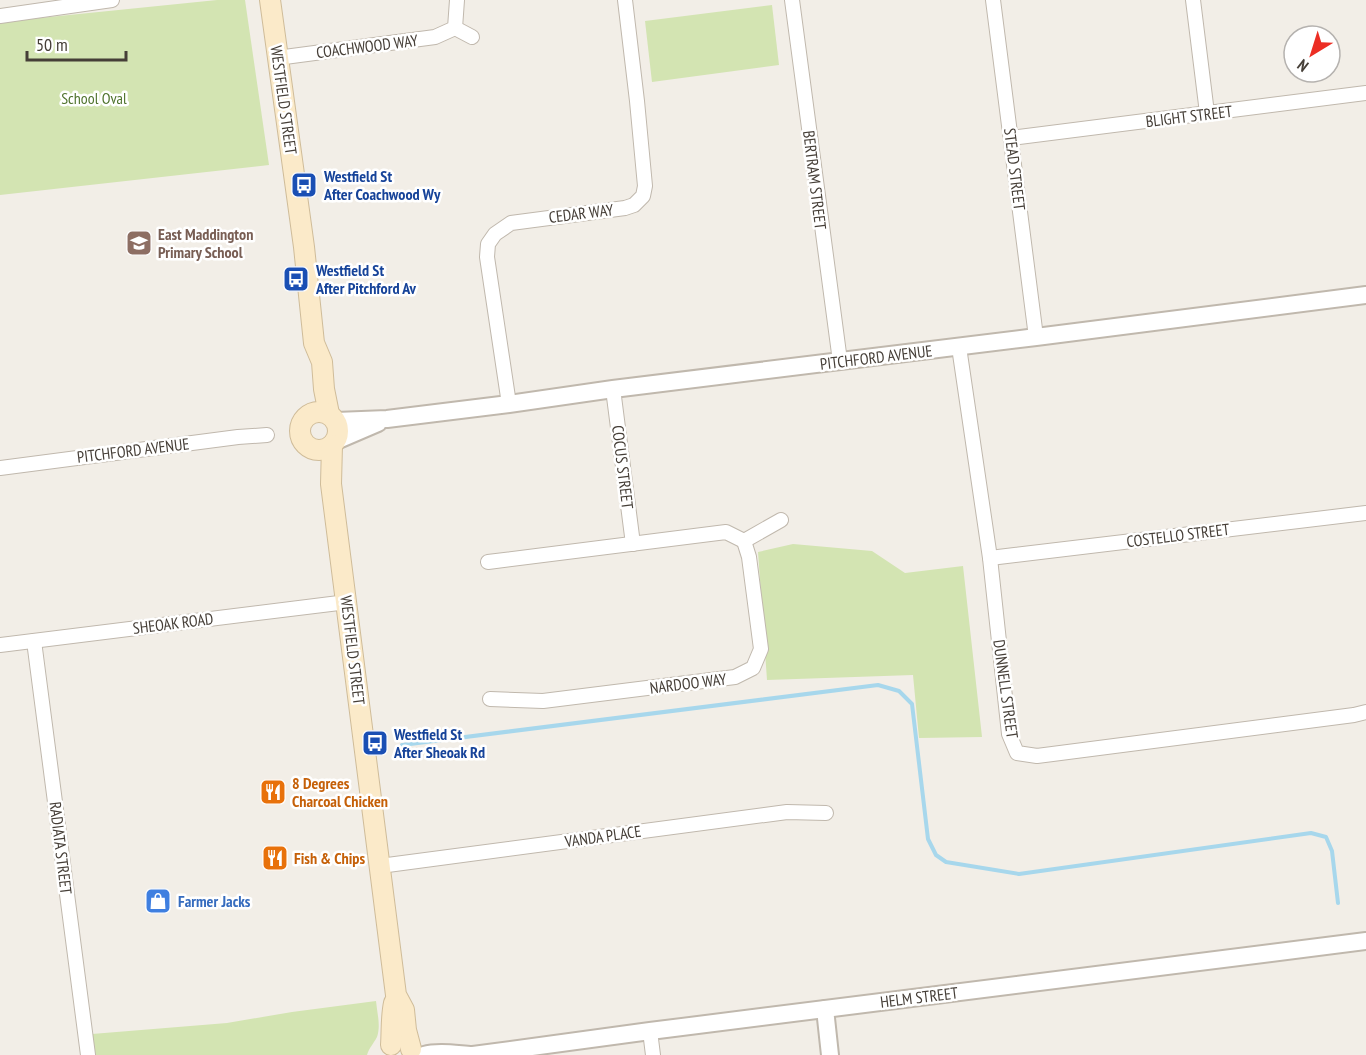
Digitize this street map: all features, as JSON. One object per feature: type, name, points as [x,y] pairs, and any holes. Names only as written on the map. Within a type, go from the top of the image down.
[{"type":"main road","name":"WESTFIELD STREET","points":[[270,0],[304,247],[314,343],[309,357],[312,376],[325,416]]},
{"type":"main road","points":[[325,416],[338,431],[334,443],[322,450],[311,448],[302,440],[300,434],[302,422],[325,416]]},
{"type":"main road","name":"WESTFIELD STREET","points":[[334,443],[331,483],[396,995],[392,1012],[393,1024],[386,1050]]},
{"type":"main road","name":"WESTFIELD STREET","points":[[311,448],[331,483]]},
{"type":"main road","name":"WESTFIELD STREET","points":[[396,995],[404,1010],[406,1030],[416,1053]]},
{"type":"main road","points":[[386,1050],[401,1044],[416,1053]]},
{"type":"street","points":[[0,16],[112,0]]},
{"type":"street","points":[[457,0],[455,28],[472,37]]},
{"type":"street","name":"CEDAR WAY","points":[[509,404],[487,257],[488,244],[491,239],[512,223],[625,208],[634,205],[643,196],[645,186],[641,138],[625,0]]},
{"type":"street","name":"BERTRAM STREET","points":[[792,0],[840,361]]},
{"type":"street","name":"STEAD STREET","points":[[993,0],[1036,337]]},
{"type":"street","points":[[1193,0],[1207,114]]},
{"type":"street","name":"COACHWOOD WAY","points":[[277,58],[435,37],[455,28]]},
{"type":"street","name":"BLIGHT STREET","points":[[1011,138],[1366,93]]},
{"type":"street","name":"PITCHFORD AVENUE","points":[[325,416],[387,419],[1366,295]]},
{"type":"street","name":"DUNNELL STREET","points":[[959,347],[990,558],[1009,734],[1017,753],[1037,756],[1366,712]]},
{"type":"street","name":"COCUS STREET","points":[[614,389],[633,544]]},
{"type":"street","name":"PITCHFORD AVENUE","points":[[334,443],[387,419]]},
{"type":"street","name":"PITCHFORD AVENUE","points":[[0,468],[267,435]]},
{"type":"street","name":"COSTELLO STREET","points":[[990,558],[1366,513]]},
{"type":"street","points":[[488,562],[726,532],[744,541],[781,520]]},
{"type":"street","name":"NARDOO WAY","points":[[490,699],[543,701],[735,677],[753,668],[761,650],[749,557],[744,541]]},
{"type":"street","name":"SHEOAK ROAD","points":[[0,645],[347,602]]},
{"type":"street","name":"RADIATA STREET","points":[[34,641],[88,1055]]},
{"type":"street","name":"VANDA PLACE","points":[[380,866],[787,812],[826,813]]},
{"type":"street","name":"HELM STREET","points":[[416,1053],[472,1055],[1366,941]]},
{"type":"street","points":[[825,1009],[830,1055]]},
{"type":"street","points":[[650,1031],[653,1055]]},
{"type":"green space","name":"School Oval","points":[[217,0],[245,0],[269,165],[0,195],[0,22]]},
{"type":"green space","points":[[772,5],[779,65],[652,82],[645,21]]},
{"type":"green space","points":[[793,544],[872,551],[905,573],[963,566],[982,737],[919,738],[913,675],[767,680],[758,552]]},
{"type":"green space","points":[[376,1001],[378,1032],[367,1055],[95,1055],[92,1034],[227,1023]]},
{"type":"waterway","points":[[402,745],[878,685],[899,691],[912,704],[928,839],[936,855],[946,862],[1019,874],[1311,833],[1326,837],[1332,851],[1338,903]]},
{"type":"place","name":"Westfield St After Coachwood Wy","points":[[304,185]]},
{"type":"place","name":"East Maddington Primary School","points":[[139,243]]},
{"type":"place","name":"Westfield St After Pitchford Av","points":[[296,279]]},
{"type":"place","name":"Westfield St After Sheoak Rd","points":[[375,743]]},
{"type":"place","name":"8 Degrees Charcoal Chicken","points":[[273,792]]},
{"type":"place","name":"Fish & Chips","points":[[275,858]]},
{"type":"place","name":"Farmer Jacks","points":[[158,901]]}]
